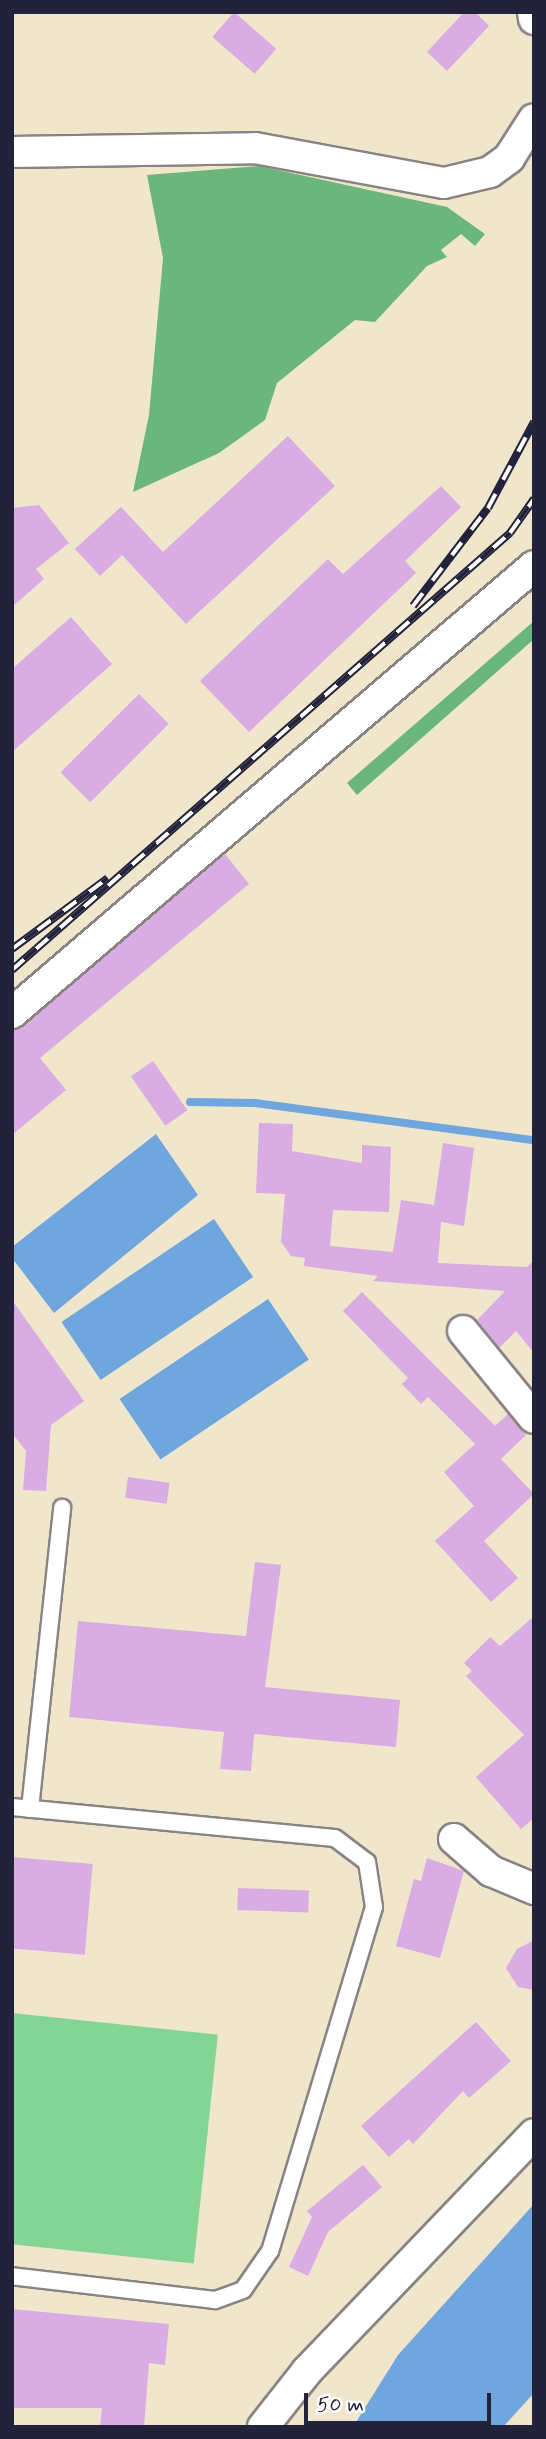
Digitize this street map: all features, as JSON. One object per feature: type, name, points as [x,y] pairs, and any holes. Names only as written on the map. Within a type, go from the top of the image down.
[{"type":"street","points":[[533,12],[534,19]]},
{"type":"street","points":[[12,152],[246,147],[444,183],[490,172],[509,158],[529,136],[534,118]]},
{"type":"street","points":[[12,1013],[534,566]]},
{"type":"street","points":[[463,1331],[534,1418]]},
{"type":"street","points":[[454,1839],[491,1871],[534,1889]]},
{"type":"street","points":[[263,2427],[307,2371],[534,2134]]},
{"type":"lane","points":[[30,1809],[62,1508]]},
{"type":"lane","points":[[12,1807],[335,1838],[367,1862],[374,1907],[270,2251],[243,2290],[215,2300],[12,2276]]},
{"type":"green space","points":[[259,166],[447,207],[485,234],[475,246],[461,234],[441,250],[447,257],[427,266],[375,322],[355,320],[277,383],[265,420],[219,453],[133,492],[149,415],[163,258],[147,175]]},
{"type":"green space","points":[[534,621],[534,639],[357,795],[347,783]]},
{"type":"green space","points":[[12,2013],[218,2035],[194,2263],[12,2244]]},
{"type":"water","points":[[156,1134],[198,1195],[54,1313],[12,1258],[12,1247]]},
{"type":"water","points":[[214,1219],[253,1277],[101,1380],[61,1322]]},
{"type":"water","points":[[268,1299],[309,1360],[160,1460],[120,1399]]},
{"type":"water","points":[[534,2204],[534,2393],[503,2427],[353,2427],[398,2355]]},
{"type":"building","points":[[234,12],[276,49],[255,74],[212,37]]},
{"type":"building","points":[[464,12],[475,12],[489,26],[447,71],[427,52]]},
{"type":"building","points":[[288,436],[335,486],[186,624],[122,555],[100,576],[75,549],[121,507],[163,552]]},
{"type":"building","points":[[441,486],[461,507],[405,561],[416,573],[249,732],[200,681],[328,559],[343,574]]},
{"type":"building","points":[[39,505],[69,543],[36,569],[44,579],[12,607],[12,508]]},
{"type":"building","points":[[71,617],[112,664],[12,752],[12,669]]},
{"type":"building","points":[[139,694],[169,724],[90,802],[61,772]]},
{"type":"building","points":[[225,854],[249,884],[40,1058],[66,1090],[12,1135],[12,1030]]},
{"type":"building","points":[[153,1061],[187,1110],[165,1126],[131,1076]]},
{"type":"building","points":[[259,1123],[293,1124],[292,1151],[362,1163],[362,1145],[391,1147],[389,1212],[333,1210],[330,1246],[393,1252],[401,1200],[434,1205],[443,1143],[474,1148],[464,1226],[441,1222],[438,1263],[527,1267],[534,1260],[534,1353],[516,1331],[499,1348],[477,1320],[505,1291],[373,1281],[378,1276],[304,1266],[305,1258],[291,1256],[281,1242],[285,1194],[256,1193]]},
{"type":"building","points":[[362,1292],[495,1426],[508,1414],[526,1435],[501,1459],[534,1494],[484,1541],[518,1578],[491,1602],[435,1541],[474,1506],[444,1472],[475,1444],[428,1397],[421,1404],[402,1384],[408,1378],[343,1311]]},
{"type":"building","points":[[12,1300],[84,1401],[51,1425],[46,1491],[23,1490],[26,1451],[12,1433]]},
{"type":"building","points":[[128,1477],[170,1483],[167,1504],[125,1498]]},
{"type":"building","points":[[255,1562],[281,1565],[265,1687],[400,1700],[396,1747],[254,1734],[251,1771],[220,1769],[224,1732],[69,1717],[78,1621],[246,1636]]},
{"type":"building","points":[[534,1616],[534,1818],[521,1829],[476,1777],[524,1735],[466,1676],[472,1671],[464,1663],[490,1637],[500,1646]]},
{"type":"building","points":[[12,1857],[93,1864],[85,1955],[12,1948]]},
{"type":"building","points":[[427,1858],[464,1871],[440,1958],[396,1946],[414,1879],[421,1881]]},
{"type":"building","points":[[238,1888],[309,1890],[308,1912],[237,1910]]},
{"type":"building","points":[[534,1940],[534,1990],[518,1987],[506,1968],[517,1949]]},
{"type":"building","points":[[476,2022],[511,2061],[469,2098],[463,2091],[413,2144],[409,2139],[389,2157],[361,2126]]},
{"type":"building","points":[[363,2165],[382,2187],[328,2232],[308,2276],[289,2267],[312,2217],[307,2211]]},
{"type":"building","points":[[12,2309],[169,2324],[165,2365],[149,2363],[144,2427],[100,2427],[102,2408],[12,2408]]},
{"type":"waterway","points":[[190,1102],[255,1103],[534,1140]]},
{"type":"railway","points":[[413,606],[488,508],[534,422]]},
{"type":"railway","points":[[12,970],[510,533],[534,499]]},
{"type":"railway","points":[[12,949],[108,878]]}]
